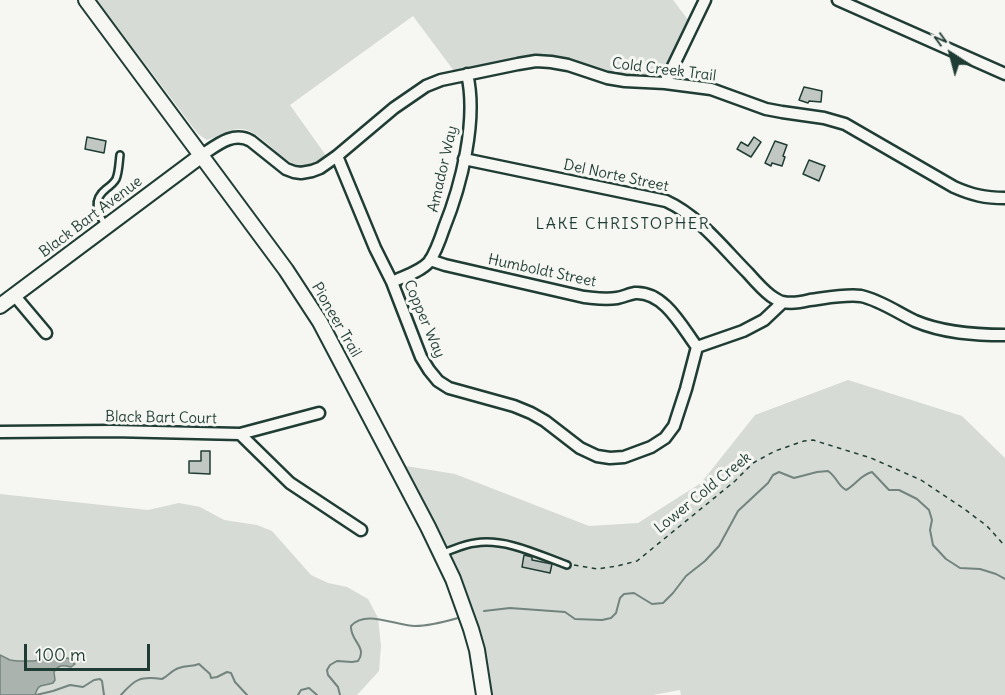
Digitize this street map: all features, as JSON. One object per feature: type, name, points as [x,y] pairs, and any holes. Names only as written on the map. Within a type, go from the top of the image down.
[{"type":"main road","name":"Pioneer Trail","points":[[86,0],[202,155],[320,322],[442,554],[471,629],[484,695]]},
{"type":"main road","name":"Black Bart Avenue","points":[[0,306],[202,155]]},
{"type":"street","points":[[665,83],[705,0]]},
{"type":"street","points":[[838,0],[1005,74]]},
{"type":"street","name":"Cold Creek Trail","points":[[202,155],[230,138],[245,138],[286,169],[301,173],[312,171],[337,156],[394,108],[426,86],[466,75],[536,61],[568,65],[607,78],[711,88],[766,109],[824,118],[845,124],[954,187],[987,198],[1005,198]]},
{"type":"street","name":"Amador Way","points":[[430,260],[438,246],[448,217],[459,184],[464,159],[470,114],[466,75]]},
{"type":"street","name":"Copper Way","points":[[337,156],[375,248],[392,282],[421,357],[438,381],[449,388],[531,413],[580,448],[597,456],[624,457],[651,447],[675,426],[697,347]]},
{"type":"street","name":"Del Norte Street","points":[[464,159],[666,201],[681,208],[761,287],[771,296],[783,302]]},
{"type":"street","points":[[392,282],[424,266],[430,260]]},
{"type":"street","name":"Humboldt Street","points":[[430,260],[603,300],[634,293],[646,294],[668,307],[697,347]]},
{"type":"street","points":[[14,296],[46,333]]},
{"type":"street","points":[[697,347],[743,331],[764,320],[783,302],[843,297],[861,297],[934,327],[960,333],[1005,335]]},
{"type":"street","name":"Black Bart Court","points":[[0,432],[112,431],[240,434],[319,413]]},
{"type":"street","points":[[240,434],[290,483],[361,530]]},
{"type":"lane","points":[[106,226],[98,212],[96,201],[101,192],[116,178],[120,155]]},
{"type":"lane","points":[[442,554],[474,543],[495,543],[567,564]]},
{"type":"path","name":"Lower Cold Creek","points":[[567,564],[597,569],[637,561],[735,481],[753,463],[775,451],[813,440],[871,458],[921,480],[987,526],[1005,546]]},
{"type":"shaded area","points":[[97,0],[673,0],[689,21],[668,66],[654,75],[642,77],[627,75],[569,58],[546,55],[520,57],[454,71],[413,16],[290,105],[327,157],[307,165],[299,165],[292,163],[258,136],[245,130],[233,130],[207,140],[198,134]]},
{"type":"shaded area","points":[[848,380],[962,416],[1005,458],[1005,695],[681,695],[680,690],[653,695],[492,695],[481,635],[471,605],[447,548],[406,466],[455,474],[589,526],[638,523],[701,483],[755,415]]},
{"type":"shaded area","points":[[0,494],[148,510],[179,503],[200,507],[224,520],[257,525],[272,531],[311,575],[328,583],[347,587],[368,599],[378,618],[381,646],[379,671],[357,695],[0,695]]},
{"type":"shaded area","points":[[0,655],[17,661],[34,661],[53,657],[68,658],[75,664],[71,667],[59,666],[54,672],[53,683],[40,687],[35,695],[0,695]]},
{"type":"building","points":[[804,87],[822,91],[821,102],[809,101],[808,103],[799,100]]},
{"type":"building","points":[[87,137],[106,141],[104,153],[85,149]]},
{"type":"building","points":[[754,137],[761,142],[751,157],[737,149],[741,142],[748,146]]},
{"type":"building","points":[[775,141],[787,145],[782,166],[772,163],[771,166],[765,163]]},
{"type":"building","points":[[809,160],[825,166],[819,181],[803,174]]},
{"type":"building","points":[[201,451],[210,451],[210,474],[189,473],[189,461],[201,461]]},
{"type":"building","points":[[524,555],[532,557],[532,560],[552,564],[550,573],[522,567]]},
{"type":"waterway","points":[[484,611],[510,608],[565,612],[575,619],[602,620],[611,618],[616,613],[620,598],[624,594],[634,593],[652,604],[663,603],[686,576],[719,546],[738,511],[768,483],[773,475],[779,472],[794,478],[828,471],[846,490],[864,475],[872,472],[889,490],[899,490],[917,499],[929,510],[932,520],[930,530],[933,545],[946,559],[960,568],[980,569],[1005,579]]},
{"type":"waterway","points":[[340,695],[338,687],[328,675],[327,670],[337,661],[358,661],[361,652],[351,631],[351,626],[357,621],[373,619],[415,626],[432,625],[458,618]]},
{"type":"waterway","points":[[121,695],[138,680],[162,679],[177,669],[199,664],[210,674],[211,678],[227,672],[231,673],[235,682],[247,695]]},
{"type":"waterway","points":[[36,695],[70,685],[83,687],[100,679],[104,695]]},
{"type":"waterway","points":[[298,695],[301,690],[309,688],[317,695]]},
{"type":"district","name":"LAKE CHRISTOPHER","points":[[623,224]]}]
